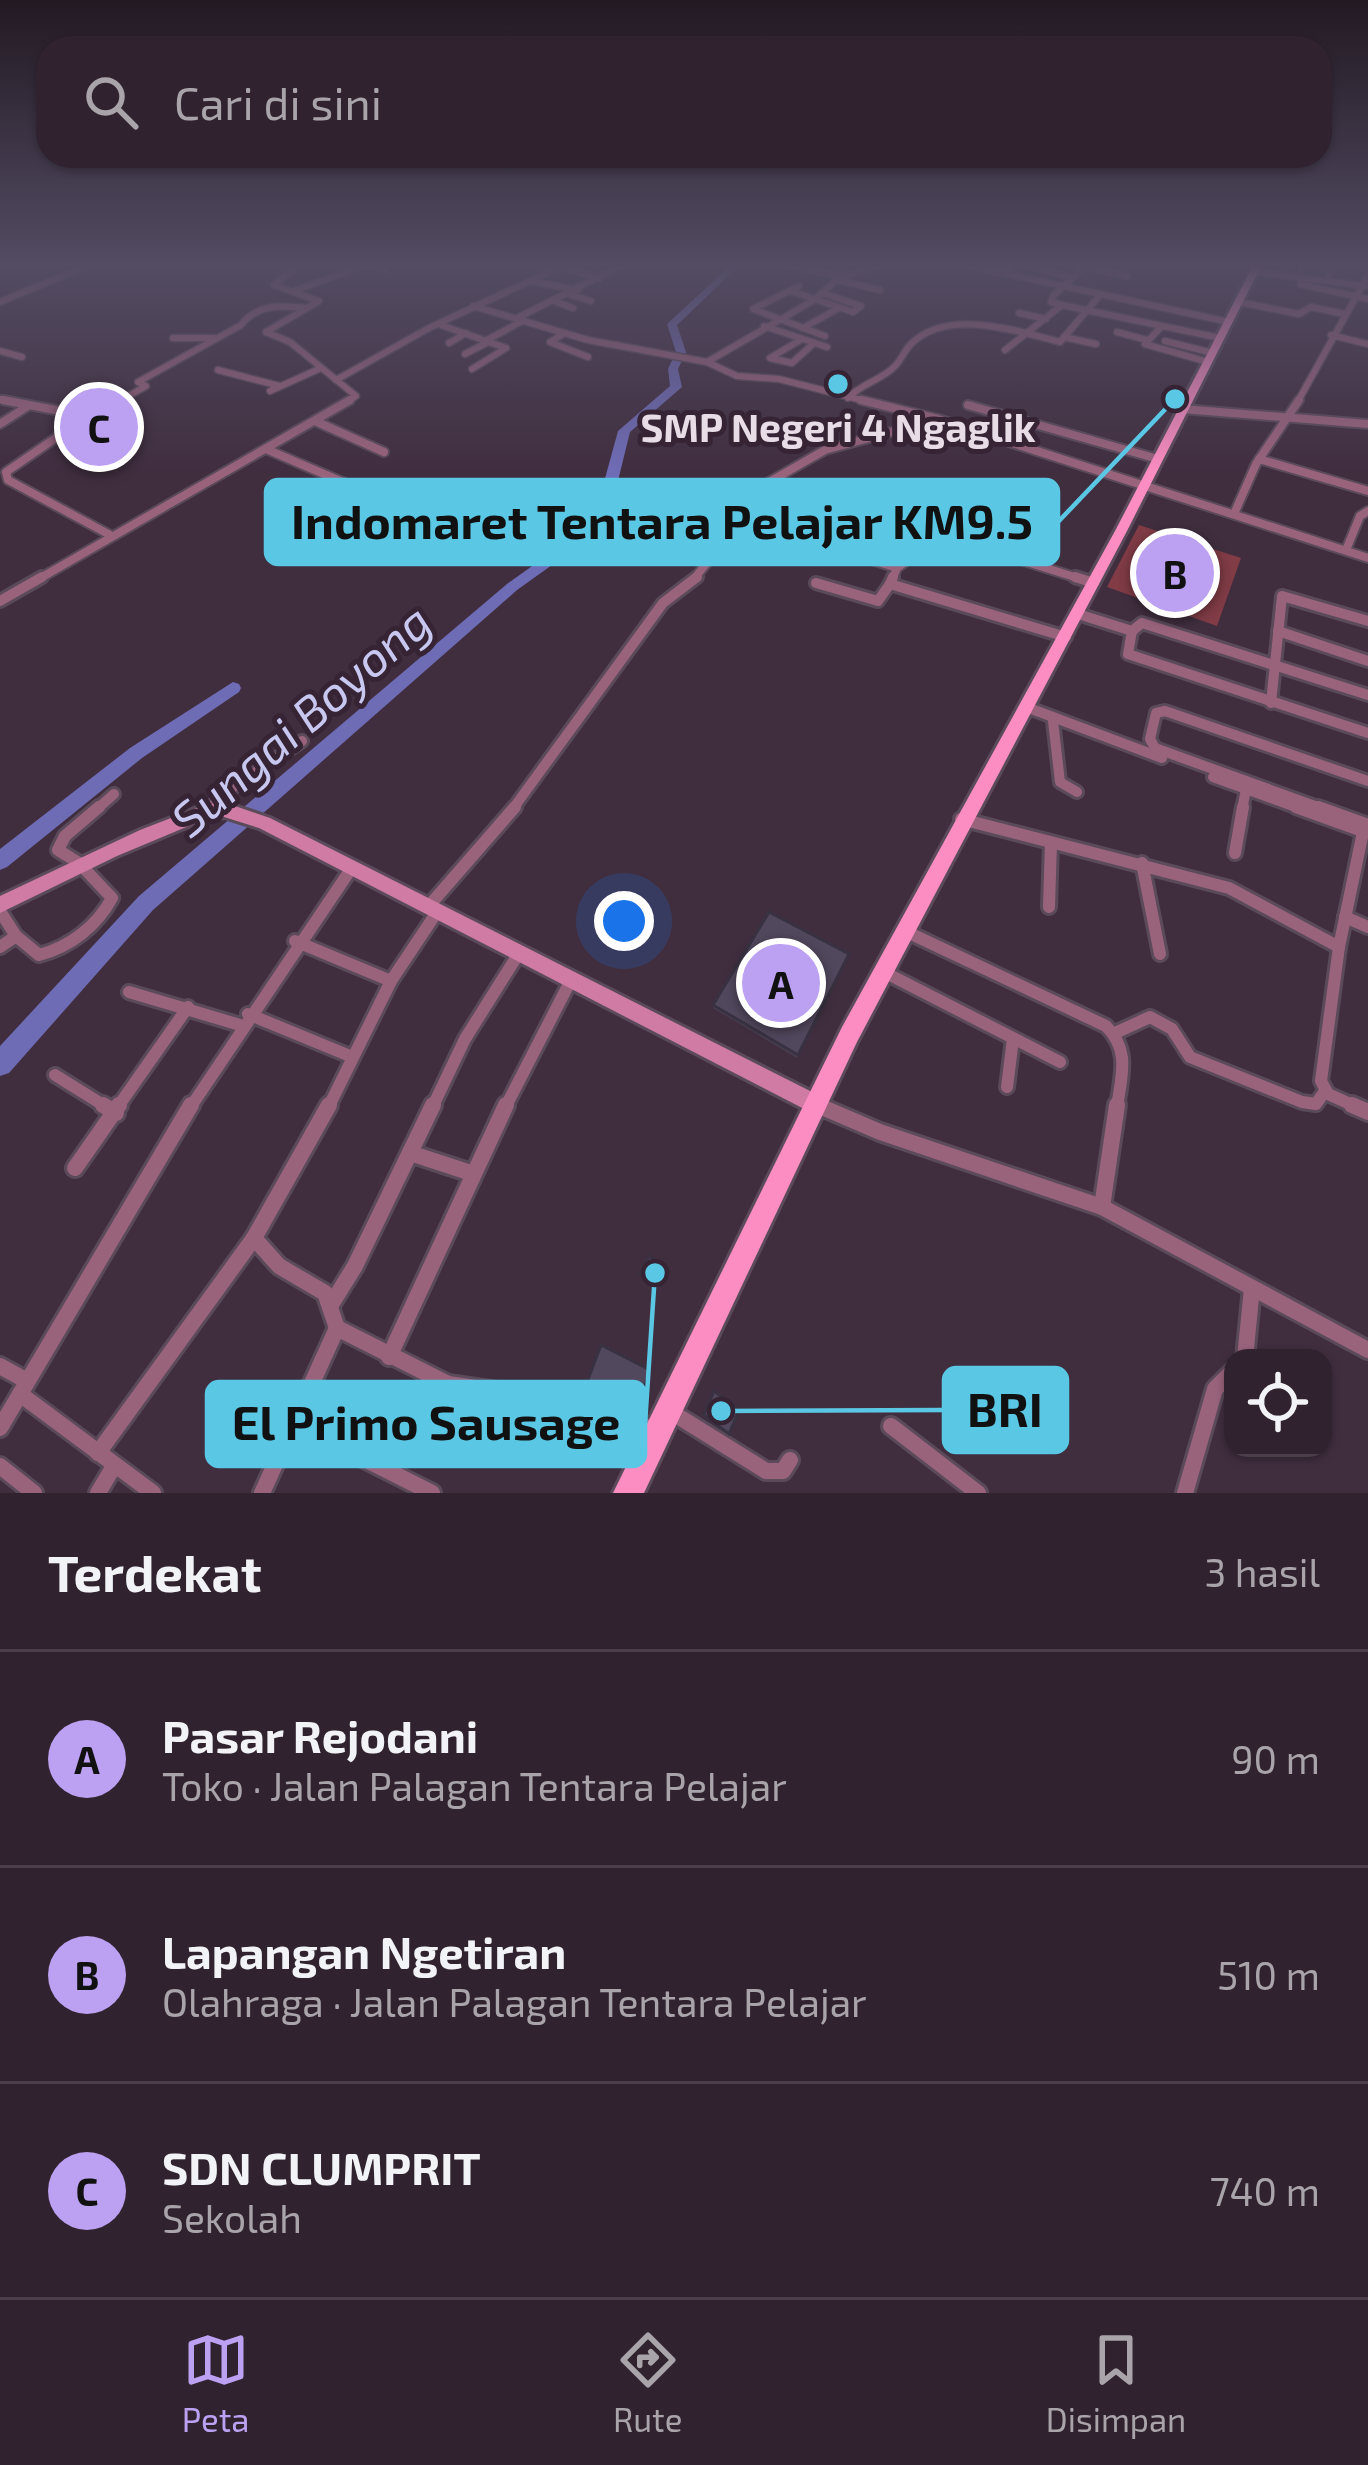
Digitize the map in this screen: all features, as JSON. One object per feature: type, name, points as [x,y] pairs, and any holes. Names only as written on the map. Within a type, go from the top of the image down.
[{"type":"main road","points":[[628,1493],[882,971],[961,819],[1029,708],[1222,334]]},
{"type":"main road","points":[[0,908],[82,866],[218,811],[264,823],[817,1105]]},
{"type":"street","points":[[112,536],[4,477],[8,469],[82,420],[141,391],[146,386],[138,382],[225,334]]},
{"type":"street","points":[[0,601],[353,398],[290,342],[270,334]]},
{"type":"street","points":[[336,380],[419,334]]},
{"type":"street","points":[[456,334],[506,348],[472,369]]},
{"type":"street","points":[[465,354],[499,334]]},
{"type":"street","points":[[564,334],[550,342],[588,358]]},
{"type":"street","points":[[568,334],[662,353],[713,354]]},
{"type":"street","points":[[706,362],[750,334]]},
{"type":"street","points":[[786,334],[827,347]]},
{"type":"street","points":[[819,334],[825,336]]},
{"type":"street","points":[[848,398],[861,384],[893,369],[918,338],[940,334]]},
{"type":"street","points":[[1005,350],[1029,334]]},
{"type":"street","points":[[1032,334],[1060,342],[1067,334]]},
{"type":"street","points":[[1123,334],[1148,340]]},
{"type":"street","points":[[1154,334],[1145,345],[1217,344]]},
{"type":"street","points":[[1188,334],[1217,344]]},
{"type":"street","points":[[1207,334],[1217,344]]},
{"type":"street","points":[[448,343],[462,335]]},
{"type":"street","points":[[1234,514],[1259,459],[1288,419],[1331,335],[1368,344]]},
{"type":"street","points":[[1064,337],[1096,344]]},
{"type":"street","points":[[173,338],[218,338]]},
{"type":"street","points":[[802,339],[770,358],[792,363],[814,343]]},
{"type":"street","points":[[1165,340],[1217,344]]},
{"type":"street","points":[[0,351],[22,357]]},
{"type":"street","points":[[691,356],[737,376],[778,379],[938,418],[1368,558]]},
{"type":"street","points":[[269,391],[321,368]]},
{"type":"street","points":[[218,370],[250,382],[262,379],[280,386]]},
{"type":"street","points":[[0,399],[71,413],[82,420]]},
{"type":"street","points":[[968,405],[1158,458]]},
{"type":"street","points":[[0,424],[28,406]]},
{"type":"street","points":[[1182,409],[1368,424]]},
{"type":"street","points":[[98,1493],[106,1460],[254,1238],[320,1126],[350,1056],[433,910],[528,792],[671,594],[700,574],[742,520],[757,489],[825,450],[938,418]]},
{"type":"street","points":[[315,421],[384,452]]},
{"type":"street","points":[[266,449],[412,512]]},
{"type":"street","points":[[1259,459],[1368,491]]},
{"type":"street","points":[[1346,550],[1360,516],[1368,511]]},
{"type":"street","points":[[897,568],[847,552],[853,524],[862,522],[930,543]]},
{"type":"street","points":[[816,583],[878,601],[897,568],[930,543],[950,536],[1094,583]]},
{"type":"street","points":[[890,584],[1131,634]]},
{"type":"street","points":[[1271,703],[1284,596],[1368,621]]},
{"type":"street","points":[[1368,695],[1142,623],[1131,634],[1127,654],[1368,734]]},
{"type":"street","points":[[1278,631],[1368,662]]},
{"type":"street","points":[[1029,708],[1053,721],[1366,830]]},
{"type":"street","points":[[1366,830],[1246,789],[1152,746],[1156,713],[1165,711],[1368,781]]},
{"type":"street","points":[[1053,721],[1060,782],[1077,792]]},
{"type":"street","points":[[218,811],[220,796],[302,741]]},
{"type":"street","points":[[1235,853],[1246,789]]},
{"type":"street","points":[[0,908],[16,936],[35,953],[46,956],[106,912],[112,898],[58,845],[114,794]]},
{"type":"street","points":[[961,819],[1229,888],[1340,947]]},
{"type":"street","points":[[1366,830],[1345,917],[1321,1081],[1324,1090],[1368,1112]]},
{"type":"street","points":[[1049,907],[1051,844]]},
{"type":"street","points":[[1142,863],[1160,954]]},
{"type":"street","points":[[0,1428],[244,1019],[351,868]]},
{"type":"street","points":[[1345,917],[1368,927]]},
{"type":"street","points":[[905,931],[1115,1033],[1124,1058],[1102,1207]]},
{"type":"street","points":[[0,947],[16,936]]},
{"type":"street","points":[[295,941],[391,981]]},
{"type":"street","points":[[332,1303],[465,1039],[519,953]]},
{"type":"street","points":[[882,971],[1060,1062]]},
{"type":"street","points":[[389,1357],[471,1172],[571,980]]},
{"type":"street","points":[[129,992],[244,1019],[350,1056]]},
{"type":"street","points":[[75,1168],[188,1006]]},
{"type":"street","points":[[1115,1033],[1150,1017],[1172,1029],[1190,1057],[1302,1102],[1316,1104],[1324,1090]]},
{"type":"street","points":[[1007,1087],[1013,1039]]},
{"type":"street","points":[[56,1075],[116,1113]]},
{"type":"street","points":[[817,1105],[880,1132],[1102,1207],[1368,1350]]},
{"type":"street","points":[[410,1153],[471,1172]]},
{"type":"street","points":[[254,1238],[279,1266],[325,1292],[337,1328],[262,1493]]},
{"type":"street","points":[[1246,1349],[1252,1288]]},
{"type":"street","points":[[337,1328],[448,1384],[615,1408],[658,1435]]},
{"type":"street","points":[[0,1366],[106,1460],[153,1493]]},
{"type":"street","points":[[1185,1493],[1215,1389],[1224,1380]]},
{"type":"street","points":[[668,1410],[766,1471],[783,1471],[790,1460]]},
{"type":"street","points":[[295,1424],[432,1493]]},
{"type":"street","points":[[891,1426],[978,1493]]},
{"type":"street","points":[[0,1466],[34,1493]]},
{"type":"shaded area","points":[[1139,525],[1241,558],[1217,626],[1107,587]]},
{"type":"building","points":[[769,912],[849,954],[798,1055],[713,1005]]},
{"type":"building","points":[[649,1256],[668,1270],[660,1287],[640,1273]]},
{"type":"building","points":[[601,1345],[650,1370],[637,1409],[586,1385]]},
{"type":"building","points":[[714,1391],[739,1410],[729,1434],[704,1415]]},
{"type":"waterway","name":"Sungai Boyong","points":[[0,1064],[146,903],[512,587],[575,542],[605,505],[624,431],[676,387],[673,369],[681,352],[675,334]]},
{"type":"waterway","points":[[0,861],[136,753],[233,688]]},
{"type":"place","name":"SMP Negeri 4 Ngaglik","points":[[838,384]]},
{"type":"place","name":"Indomaret Tentara Pelajar KM9.5","points":[[1175,399]]},
{"type":"place","name":"SDN CLUMPRIT","points":[[99,427]]},
{"type":"place","name":"Lapangan Ngetiran","points":[[1175,573]]},
{"type":"place","name":"Pasar Rejodani","points":[[781,983]]},
{"type":"place","name":"El Primo Sausage","points":[[655,1273]]},
{"type":"place","name":"BRI","points":[[721,1411]]}]
